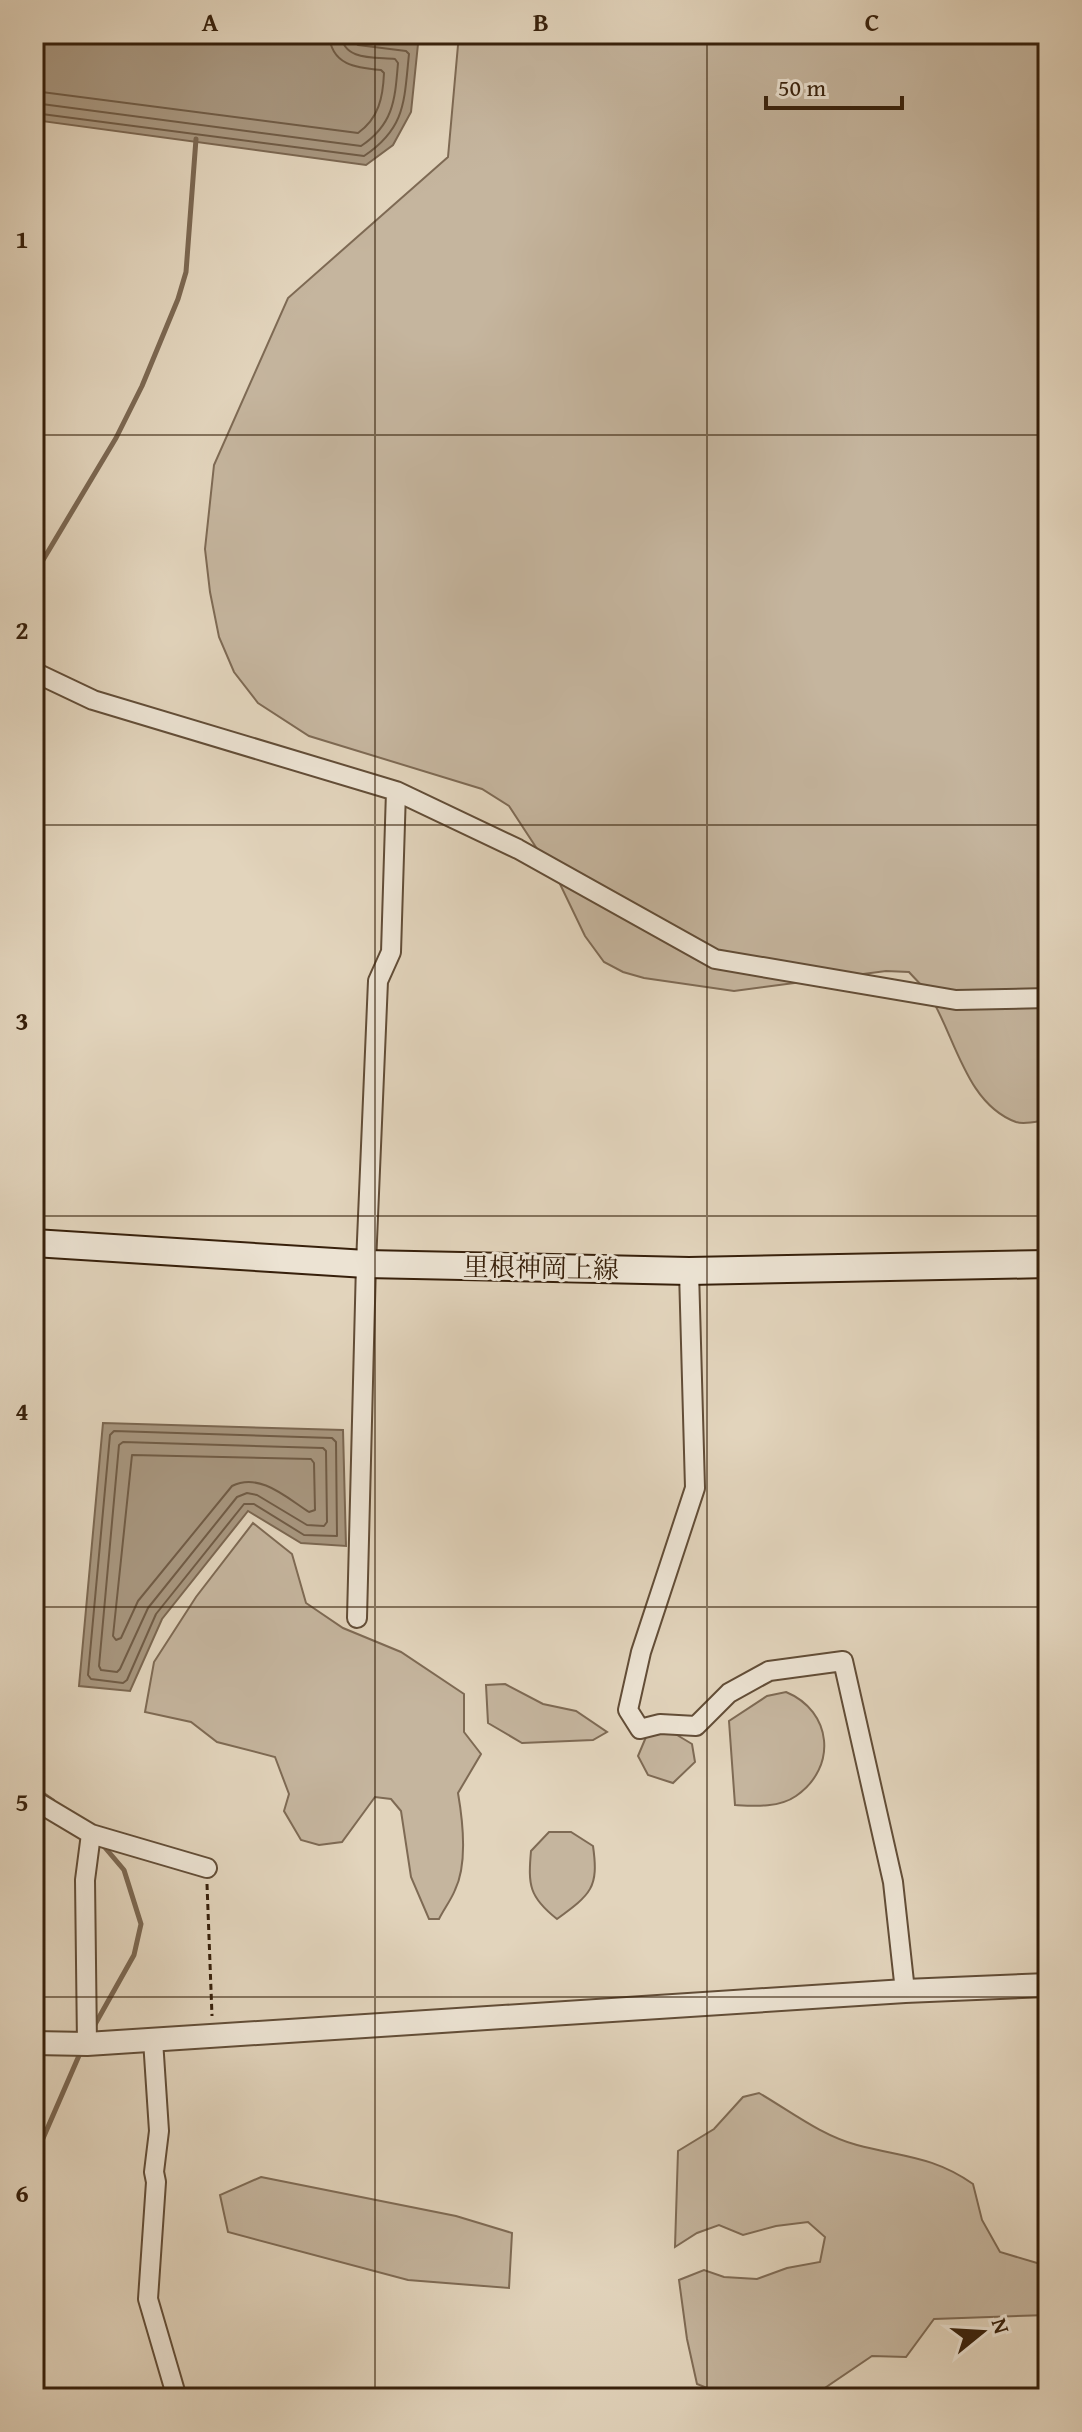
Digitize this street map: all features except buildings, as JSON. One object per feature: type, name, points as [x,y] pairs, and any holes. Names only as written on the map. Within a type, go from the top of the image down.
[{"type":"main road","name":"里根神岡上線","points":[[34,1243],[366,1264],[689,1271],[1048,1264]]},
{"type":"street","points":[[34,672],[93,700],[396,791],[518,849],[715,959],[956,1000],[1048,998]]},
{"type":"street","points":[[357,1618],[366,1264],[378,981],[391,952],[396,791]]},
{"type":"street","points":[[689,1271],[695,1488],[641,1652],[628,1710],[640,1729],[660,1724],[696,1726],[729,1693],[769,1671],[843,1661],[893,1882],[905,1991]]},
{"type":"street","points":[[34,1800],[91,1834],[207,1868]]},
{"type":"street","points":[[87,2044],[85,1880],[91,1834]]},
{"type":"street","points":[[34,2043],[87,2044],[905,1991],[1048,1985]]},
{"type":"street","points":[[153,2040],[159,2131],[148,2299],[177,2398]]},
{"type":"path","points":[[207,1868],[213,2035]]},
{"type":"shaded area","points":[[459,34],[1048,34],[1047,1120],[1016,1122],[999,1113],[985,1100],[973,1085],[930,996],[909,972],[886,971],[734,991],[644,978],[604,962],[585,936],[560,884],[509,806],[482,789],[309,736],[258,703],[234,672],[219,637],[205,549],[214,465],[288,298],[448,157]]},
{"type":"shaded area","points":[[253,1523],[292,1554],[306,1603],[343,1628],[401,1652],[464,1694],[464,1732],[481,1754],[458,1793],[463,1829],[462,1868],[453,1894],[439,1919],[429,1919],[411,1877],[401,1811],[391,1799],[375,1797],[342,1842],[319,1845],[301,1840],[284,1811],[289,1794],[275,1757],[217,1742],[191,1722],[145,1712],[154,1662],[196,1597]]},
{"type":"shaded area","points":[[505,1684],[543,1704],[576,1711],[607,1732],[593,1740],[522,1743],[488,1723],[486,1685]]},
{"type":"shaded area","points":[[786,1692],[813,1712],[820,1726],[824,1740],[819,1770],[810,1784],[782,1803],[735,1805],[729,1721],[767,1696]]},
{"type":"shaded area","points":[[662,1726],[692,1744],[695,1762],[673,1783],[648,1775],[638,1756],[646,1737]]},
{"type":"shaded area","points":[[549,1832],[571,1832],[593,1846],[595,1860],[590,1889],[557,1919],[536,1897],[530,1873],[531,1851]]},
{"type":"shaded area","points":[[759,2093],[831,2136],[917,2158],[973,2184],[982,2220],[1000,2252],[1037,2263],[1048,2263],[1048,2315],[934,2319],[906,2357],[872,2356],[810,2398],[732,2398],[697,2384],[679,2280],[704,2270],[724,2277],[757,2279],[787,2268],[820,2262],[825,2237],[808,2222],[743,2235],[719,2225],[697,2233],[675,2247],[678,2151],[714,2129],[743,2097]]},
{"type":"shaded area","points":[[261,2177],[456,2216],[512,2233],[509,2288],[408,2280],[228,2232],[220,2195]]},
{"type":"water","points":[[34,34],[352,34],[355,37],[418,44],[411,112],[393,145],[366,165],[34,120]]},
{"type":"water","points":[[103,1423],[343,1430],[346,1546],[301,1543],[248,1511],[162,1619],[130,1691],[79,1686]]},
{"type":"waterway","points":[[34,575],[116,438],[142,386],[178,299],[186,272],[196,139]]},
{"type":"waterway","points":[[34,1788],[53,1801]]},
{"type":"waterway","points":[[93,2028],[134,1955],[141,1924],[124,1870],[102,1844]]},
{"type":"waterway","points":[[34,2159],[81,2051]]}]
